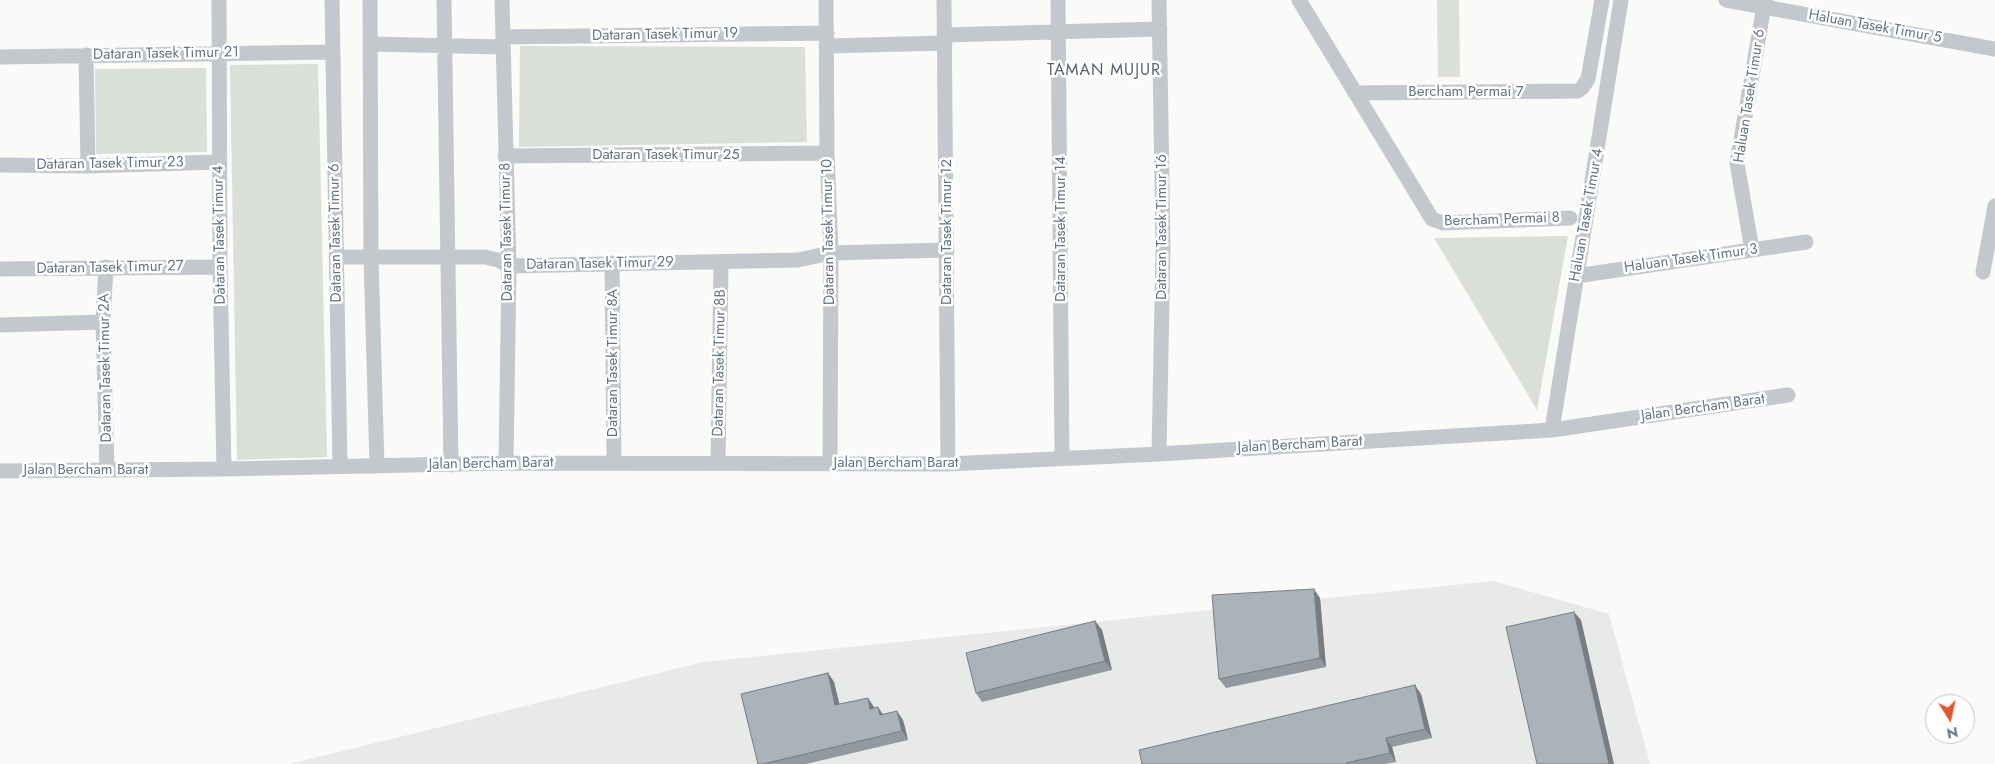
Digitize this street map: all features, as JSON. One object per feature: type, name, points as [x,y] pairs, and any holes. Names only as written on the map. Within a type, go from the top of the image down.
[{"type":"street","name":"Dataran Tasek Timur 4","points":[[219,0],[220,267],[224,469]]},
{"type":"street","name":"Dataran Tasek Timur 6","points":[[332,0],[340,466]]},
{"type":"street","points":[[370,0],[371,257],[377,466]]},
{"type":"street","points":[[444,0],[450,464]]},
{"type":"street","name":"Dataran Tasek Timur 8","points":[[502,0],[509,266],[506,463]]},
{"type":"street","name":"Dataran Tasek Timur 10","points":[[826,0],[826,153],[831,253],[830,463]]},
{"type":"street","name":"Dataran Tasek Timur 12","points":[[944,0],[948,464]]},
{"type":"street","name":"Dataran Tasek Timur 14","points":[[1058,0],[1062,458]]},
{"type":"street","name":"Dataran Tasek Timur 16","points":[[1159,0],[1163,248],[1159,454]]},
{"type":"street","points":[[1299,0],[1355,93]]},
{"type":"street","name":"Bercham Permai 7","points":[[1355,93],[1578,91],[1588,79],[1602,0]]},
{"type":"street","name":"Haluan Tasek Timur 4","points":[[1552,430],[1621,0]]},
{"type":"street","name":"Haluan Tasek Timur 5","points":[[1726,0],[1764,3],[1995,49]]},
{"type":"street","name":"Haluan Tasek Timur 6","points":[[1752,250],[1737,162],[1764,3]]},
{"type":"street","name":"Dataran Tasek Timur 19","points":[[370,44],[445,46],[503,42],[945,39],[1160,29]]},
{"type":"street","name":"Dataran Tasek Timur 21","points":[[0,57],[332,52]]},
{"type":"street","points":[[86,55],[88,166]]},
{"type":"street","name":"Bercham Permai 8","points":[[1355,93],[1429,216],[1435,221],[1443,223],[1570,218]]},
{"type":"street","name":"Dataran Tasek Timur 25","points":[[505,156],[826,153]]},
{"type":"street","name":"Dataran Tasek Timur 23","points":[[0,165],[88,166],[220,162]]},
{"type":"street","points":[[1983,272],[1995,206]]},
{"type":"street","name":"Haluan Tasek Timur 3","points":[[1576,276],[1806,242]]},
{"type":"street","name":"Dataran Tasek Timur 29","points":[[336,257],[492,258],[509,266],[798,260],[831,253],[947,250]]},
{"type":"street","name":"Dataran Tasek Timur 8B","points":[[718,462],[721,262]]},
{"type":"street","name":"Dataran Tasek Timur 8A","points":[[612,263],[614,463]]},
{"type":"street","name":"Dataran Tasek Timur 27","points":[[0,270],[106,267],[220,267]]},
{"type":"street","name":"Dataran Tasek Timur 2A","points":[[106,267],[103,322],[107,470]]},
{"type":"street","points":[[0,324],[103,322]]},
{"type":"street","name":"Jalan Bercham Barat","points":[[0,471],[224,469],[506,463],[948,464],[1159,454],[1552,430],[1788,395]]},
{"type":"shaded area","points":[[1437,0],[1459,0],[1460,77],[1438,77]]},
{"type":"shaded area","points":[[520,46],[805,47],[807,142],[519,147]]},
{"type":"shaded area","points":[[318,64],[327,457],[237,460],[230,65]]},
{"type":"shaded area","points":[[206,68],[207,152],[96,154],[95,69]]},
{"type":"shaded area","points":[[1568,236],[1537,410],[1434,238]]},
{"type":"shaded area","points":[[1493,581],[1609,614],[1650,764],[290,764],[703,662]]},
{"type":"building","points":[[1314,589],[1320,658],[1219,679],[1212,595]]},
{"type":"building","points":[[1574,612],[1609,764],[1537,764],[1506,627]]},
{"type":"building","points":[[1095,621],[1105,661],[976,693],[966,653]]},
{"type":"building","points":[[828,673],[835,705],[868,698],[870,709],[878,707],[880,715],[897,711],[902,731],[758,764],[741,694]]},
{"type":"building","points":[[1415,685],[1425,729],[1386,738],[1390,753],[1347,764],[1142,764],[1139,750]]},
{"type":"district","name":"TAMAN MUJUR","points":[[1104,71]]}]
